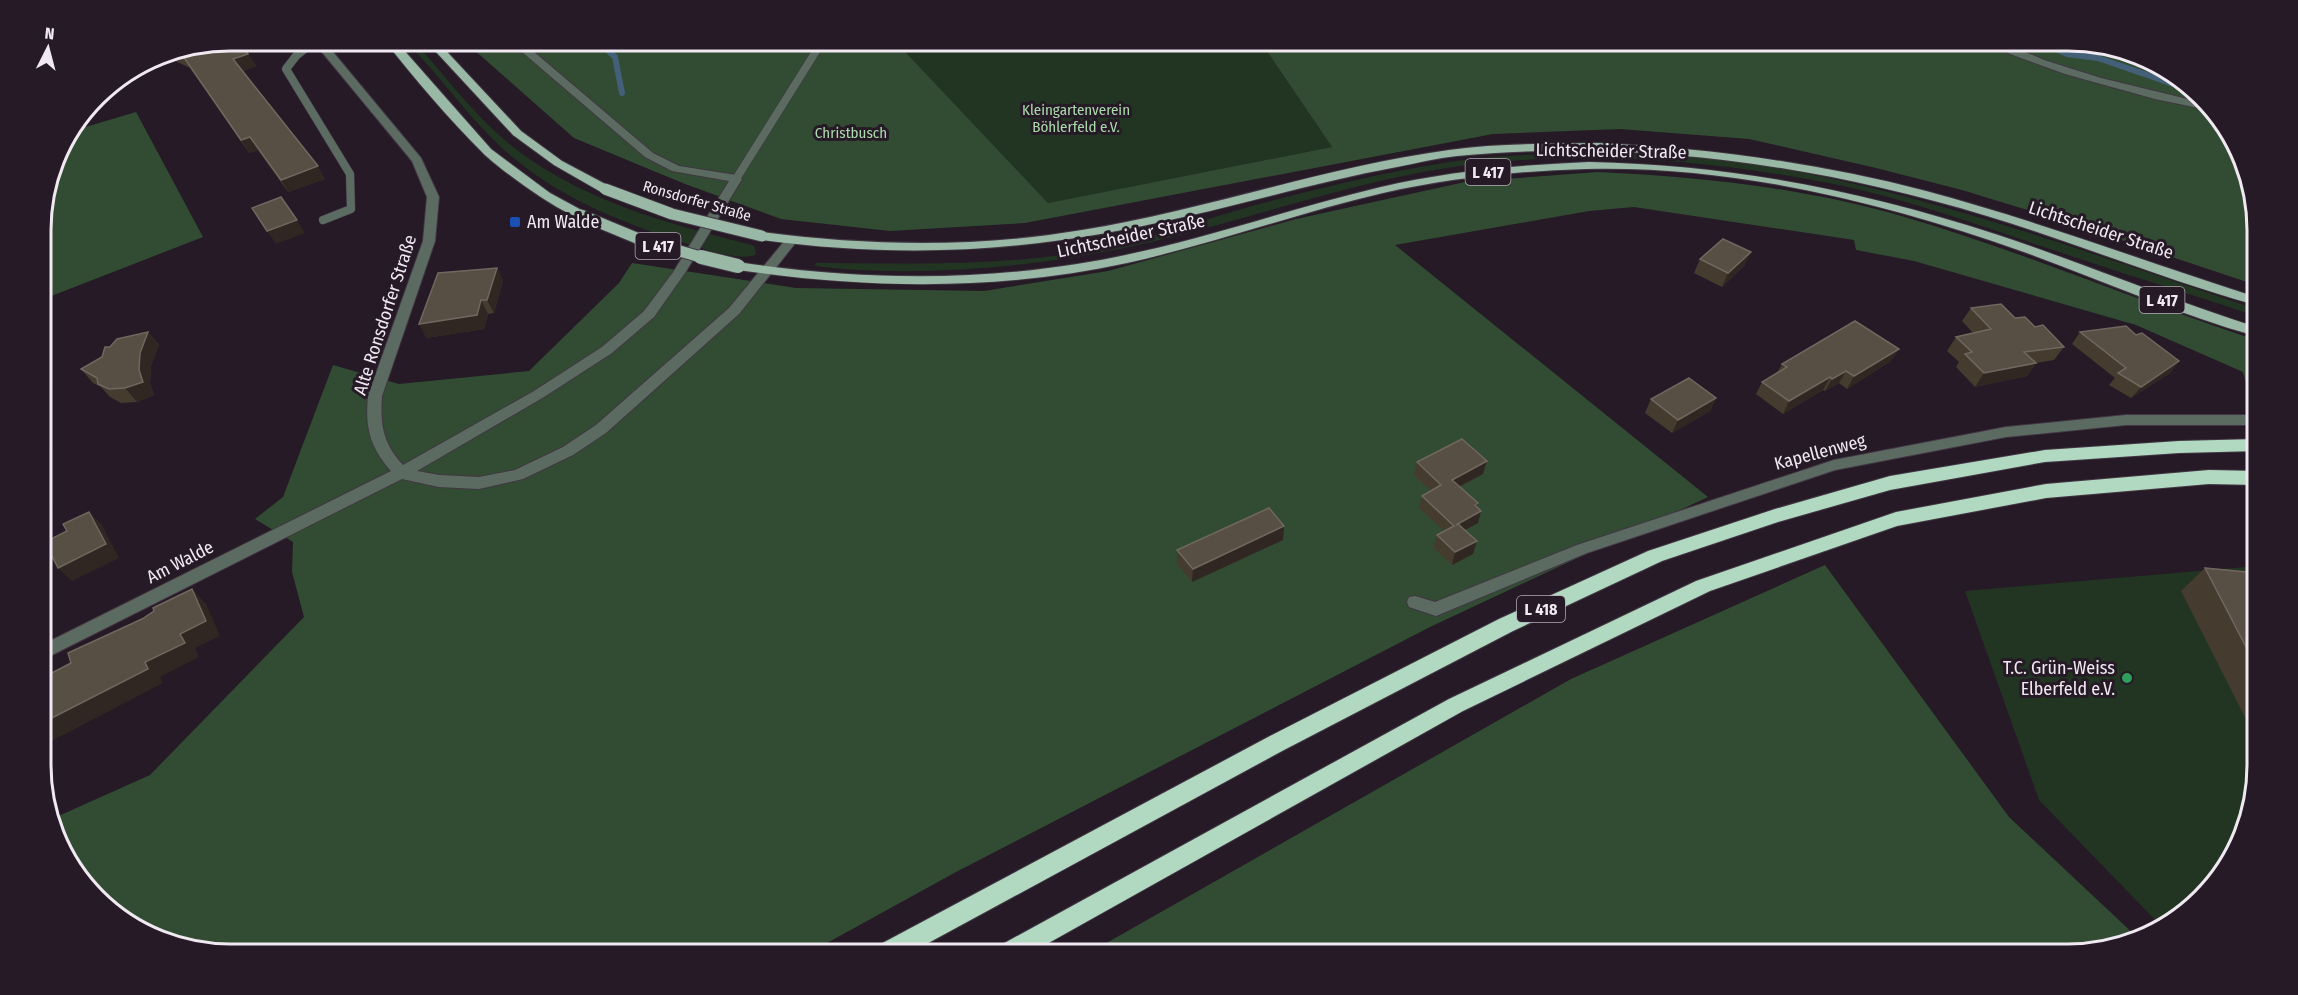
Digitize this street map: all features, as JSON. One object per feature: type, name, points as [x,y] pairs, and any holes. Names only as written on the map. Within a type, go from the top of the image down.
[{"type":"highway","name":"L 418","points":[[904,944],[1277,743],[1464,646],[1655,556],[1775,516],[1890,483],[2045,456],[2247,444]]},
{"type":"highway","points":[[1025,944],[1456,705],[1703,586],[1896,519],[2046,491],[2209,477],[2247,478]]},
{"type":"main road","name":"Lichtscheider Straße","points":[[399,51],[487,152],[546,196],[617,232],[682,254],[766,271],[826,278],[897,282],[961,281],[1019,276],[1126,259],[1338,201],[1425,181],[1535,167],[1626,166],[1745,177],[1825,191],[1911,212],[1996,238],[2178,306],[2247,329]]},
{"type":"main road","name":"Ronsdorfer Straße","points":[[440,51],[517,133],[558,164],[605,189],[672,214],[762,236]]},
{"type":"main road","name":"Lichtscheider Straße","points":[[762,236],[792,241],[891,249],[966,248],[1018,244],[1131,226],[1375,167],[1460,152],[1550,146],[1633,147],[1754,158],[1871,181],[2034,227],[2247,298]]},
{"type":"street","name":"Alte Ronsdorfer Straße","points":[[326,51],[417,160],[433,197],[429,241],[375,396],[373,420],[379,440],[389,459],[401,473]]},
{"type":"street","points":[[526,51],[649,155],[676,169],[736,179]]},
{"type":"street","points":[[2010,51],[2024,58],[2167,99],[2197,105]]},
{"type":"street","name":"Am Walde","points":[[51,648],[401,473],[539,394],[607,350],[649,314],[679,273],[736,179]]},
{"type":"street","points":[[401,473],[439,480],[479,483],[518,475],[568,451],[601,429],[734,310],[792,241]]},
{"type":"street","name":"Kapellenweg","points":[[1415,602],[1436,609],[1582,549],[1834,465],[2006,432],[2126,420],[2247,420]]},
{"type":"lane","name":"Alte Ronsdorfer Straße","points":[[303,51],[286,69],[350,174],[351,209],[323,220]]},
{"type":"lane","points":[[736,179],[816,51]]},
{"type":"green space","points":[[415,51],[422,51],[499,135],[526,157],[555,175],[618,205],[651,217],[752,245],[755,247],[756,254],[744,257],[726,255],[669,238],[598,210],[552,186],[496,142],[469,114]]},
{"type":"green space","name":"Christbusch","points":[[475,51],[904,51],[1048,203],[1332,147],[1267,51],[2068,51],[2092,53],[2115,57],[2158,75],[2195,103],[2223,140],[2241,183],[2245,206],[2247,282],[2064,221],[1962,190],[1749,139],[1620,129],[1493,134],[1025,223],[890,231],[781,219],[685,184],[574,138]]},
{"type":"green space","name":"Kleingartenverein Böhlerfeld e.V.","points":[[904,51],[1267,51],[1332,147],[1048,203]]},
{"type":"green space","points":[[136,112],[203,237],[51,296],[51,218],[57,183],[69,151],[83,128]]},
{"type":"green space","points":[[1586,153],[1679,156],[1749,163],[1834,179],[2017,229],[2247,306],[2247,313],[1867,191],[1751,170],[1619,159],[1530,160],[1444,168],[1325,195],[1126,248],[1038,262],[993,267],[902,271],[815,266],[816,263],[962,263],[1070,254],[1126,243],[1263,203],[1393,172],[1472,159]]},
{"type":"green space","points":[[1598,172],[1677,177],[1793,192],[1870,208],[1952,232],[2247,337],[2247,388],[2243,372],[2136,325],[1914,261],[1856,250],[1854,240],[1634,207],[1589,211],[1395,245],[1708,497],[1430,627],[956,872],[825,944],[218,944],[195,941],[161,930],[121,907],[103,892],[88,874],[65,834],[58,816],[150,775],[304,617],[292,572],[293,542],[255,519],[283,497],[333,365],[399,384],[529,371],[619,283],[632,263],[796,288],[984,291],[1108,271],[1296,219],[1465,182]]},
{"type":"green space","points":[[1825,565],[2009,817],[2132,932],[2103,941],[2080,944],[1105,944],[1571,679]]},
{"type":"green space","name":"T.C. Grün-Weiss Elberfeld e.V.","points":[[2247,567],[2247,777],[2244,800],[2233,834],[2210,874],[2195,892],[2158,920],[2156,921],[2039,800],[1965,591]]},
{"type":"building","points":[[245,51],[248,54],[233,59],[318,166],[281,180],[250,137],[241,140],[184,57],[195,54]]},
{"type":"building","points":[[281,197],[297,220],[267,231],[252,208]]},
{"type":"building","points":[[1723,239],[1751,252],[1728,273],[1700,259]]},
{"type":"building","points":[[497,268],[487,300],[481,300],[477,315],[419,324],[438,273]]},
{"type":"building","points":[[2001,304],[2015,318],[2025,317],[2035,327],[2043,325],[2064,347],[2024,352],[2036,363],[1984,373],[1965,354],[1972,352],[1956,337],[1991,329],[1971,308]]},
{"type":"building","points":[[1855,321],[1899,349],[1854,376],[1846,371],[1832,379],[1830,377],[1789,401],[1762,382],[1787,367],[1782,364]]},
{"type":"building","points":[[2126,326],[2136,335],[2142,333],[2179,361],[2141,387],[2118,373],[2126,368],[2080,332]]},
{"type":"building","points":[[148,332],[140,353],[139,370],[143,382],[125,388],[109,389],[98,384],[97,378],[81,369],[102,357],[105,347],[110,347],[117,339]]},
{"type":"building","points":[[1689,378],[1716,398],[1678,420],[1651,399]]},
{"type":"building","points":[[1462,439],[1487,461],[1452,480],[1478,503],[1475,505],[1481,511],[1456,525],[1458,524],[1477,541],[1455,552],[1437,535],[1454,526],[1422,496],[1441,485],[1417,462]]},
{"type":"building","points":[[1269,508],[1284,526],[1193,569],[1177,550]]},
{"type":"building","points":[[89,512],[106,544],[58,568],[51,554],[51,539],[67,531],[63,524]]},
{"type":"building","points":[[2205,568],[2247,572],[2247,649]]},
{"type":"building","points":[[192,589],[206,621],[180,634],[185,643],[145,662],[148,669],[51,718],[51,673],[71,663],[68,653],[142,619],[154,611],[153,608]]},
{"type":"waterway","points":[[609,51],[615,57],[622,93]]},
{"type":"waterway","points":[[2061,51],[2098,58],[2169,82]]},
{"type":"place","name":"Am Walde","points":[[515,222]]},
{"type":"place","name":"T.C. Grün-Weiss Elberfeld e.V.","points":[[2127,678]]}]
